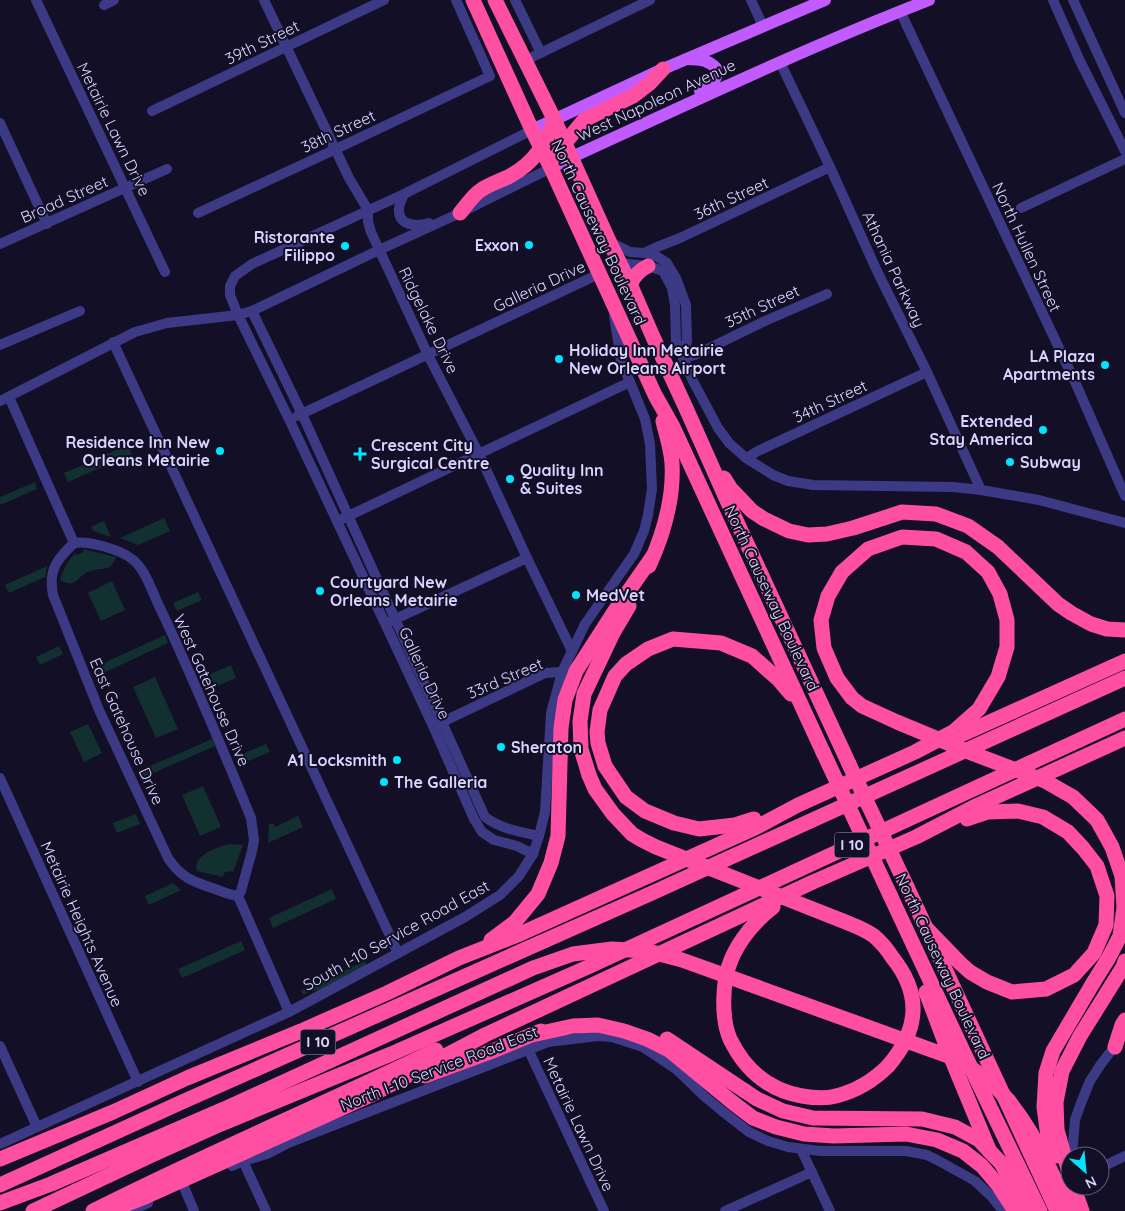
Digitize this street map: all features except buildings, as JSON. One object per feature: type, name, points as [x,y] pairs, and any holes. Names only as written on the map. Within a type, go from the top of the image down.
[{"type":"highway","name":"North Causeway Boulevard","points":[[473,0],[655,395],[673,427],[909,936],[956,1052],[1040,1211]]},
{"type":"highway","name":"North Causeway Boulevard","points":[[495,0],[572,157],[730,507],[1057,1211]]},
{"type":"highway","points":[[551,168],[565,143],[584,120],[633,96],[650,83],[663,69]]},
{"type":"highway","points":[[460,213],[480,190],[521,170],[532,159],[542,148],[554,119]]},
{"type":"highway","points":[[563,194],[578,208],[600,254],[608,261],[619,263]]},
{"type":"highway","points":[[599,274],[621,280],[632,288],[637,273],[646,260]]},
{"type":"highway","points":[[655,395],[672,462],[668,511],[662,537],[640,585],[613,633],[584,694],[580,721],[581,749],[595,789],[613,814],[632,834],[656,847],[843,921],[872,935],[882,943],[900,966],[910,990],[913,1004],[912,1024],[908,1036],[898,1055],[878,1076],[864,1085],[836,1097],[816,1099],[780,1091],[765,1082],[744,1062],[730,1038],[726,1023],[723,1006],[730,960],[754,924],[785,896]]},
{"type":"highway","points":[[701,440],[731,490],[744,504],[764,519],[789,531],[808,535],[827,534],[853,528],[902,512],[936,514],[968,526],[981,534],[998,547],[1071,614],[1091,624],[1107,629],[1125,630]]},
{"type":"highway","points":[[460,958],[520,934],[755,828],[798,805],[915,752],[940,739],[953,732],[980,709],[998,676],[1007,647],[1007,620],[1000,594],[988,572],[966,552],[936,539],[902,537],[868,549],[842,572],[828,596],[821,620],[824,648],[837,678],[852,698],[862,706],[897,722],[940,739],[1045,781],[1073,797],[1097,820],[1112,847],[1122,876],[1124,907],[1120,936],[1108,960],[1053,1050],[1046,1073],[1044,1107],[1048,1137],[1060,1163]]},
{"type":"highway","points":[[0,1169],[113,1112],[187,1078],[301,1031],[460,958],[489,942],[515,922],[538,894],[551,863],[558,836],[561,728],[565,700],[576,671],[633,583],[653,556]]},
{"type":"highway","points":[[798,805],[735,825],[699,828],[674,823],[645,811],[626,797],[605,766],[598,743],[597,732],[600,710],[615,676],[626,664],[648,649],[673,639],[720,643],[752,656],[779,680],[805,711]]},
{"type":"highway","points":[[915,752],[962,735],[1125,662]]},
{"type":"highway","name":"I 10","points":[[0,1185],[190,1098],[652,893],[1125,678]]},
{"type":"highway","name":"I 10","points":[[34,1211],[204,1132],[391,1054],[562,978],[1125,718]]},
{"type":"highway","points":[[109,1211],[369,1096],[485,1035],[916,837],[978,805],[1125,738]]},
{"type":"highway","points":[[916,837],[988,812],[1018,810],[1043,817],[1068,832],[1083,848],[1097,866],[1106,896],[1106,926],[1094,953],[1074,975],[1046,989],[1012,992],[987,982],[970,972],[926,928]]},
{"type":"highway","points":[[0,1203],[51,1184],[222,1110],[533,968],[573,954],[612,949],[648,951],[682,960],[948,1056],[974,1070],[999,1090],[1022,1119],[1048,1165],[1070,1211]]},
{"type":"highway","points":[[1062,1146],[1057,1130],[1056,1102],[1062,1071],[1080,1036],[1125,962]]},
{"type":"highway","points":[[93,1211],[540,999],[562,978]]},
{"type":"highway","points":[[530,1042],[560,1023],[586,1016],[620,1021],[643,1026],[660,1035],[745,1091],[783,1111],[813,1118],[922,1118],[955,1127],[979,1140],[1001,1164],[1011,1211]]},
{"type":"highway","points":[[1115,1046],[1125,1020]]},
{"type":"highway","points":[[369,1096],[466,1061],[530,1042],[573,1026],[598,1025],[648,1039],[668,1050],[753,1118],[776,1127],[804,1134],[834,1136],[906,1134],[937,1140],[963,1151],[982,1166],[998,1185],[1011,1211]]},
{"type":"highway","points":[[956,1052],[1011,1211]]},
{"type":"highway","points":[[0,1159],[113,1112]]},
{"type":"highway","points":[[1075,1196],[1082,1211]]},
{"type":"main road","name":"West Napoleon Avenue","points":[[532,130],[687,58],[825,0]]},
{"type":"main road","name":"West Napoleon Avenue","points":[[551,168],[780,62],[929,0]]},
{"type":"main road","points":[[636,128],[644,118],[708,87],[713,82],[717,76],[716,68],[711,63],[706,60],[687,58]]},
{"type":"street","name":"Metairie Lawn Drive","points":[[36,0],[165,272]]},
{"type":"street","points":[[104,5],[114,0]]},
{"type":"street","name":"Ridgelake Drive","points":[[264,0],[349,178],[368,210],[368,222],[379,250],[428,355],[479,454],[572,651]]},
{"type":"street","name":"39th Street","points":[[152,111],[384,0]]},
{"type":"street","name":"38th Street","points":[[198,213],[490,76],[456,0]]},
{"type":"street","points":[[515,0],[541,53]]},
{"type":"street","points":[[526,60],[650,0]]},
{"type":"street","points":[[751,0],[763,26]]},
{"type":"street","points":[[1053,0],[1080,61],[1125,152]]},
{"type":"street","points":[[1073,0],[1125,113]]},
{"type":"street","name":"North Hullen Street","points":[[900,11],[1076,384],[1125,496]]},
{"type":"street","name":"Athania Parkway","points":[[780,62],[981,490]]},
{"type":"street","points":[[0,123],[47,224]]},
{"type":"street","name":"West Napoleon Avenue","points":[[238,314],[230,295],[230,286],[235,276],[252,264],[404,194],[532,130]]},
{"type":"street","points":[[1021,208],[1125,159]]},
{"type":"street","name":"36th Street","points":[[646,260],[657,246],[680,238],[830,167]]},
{"type":"street","name":"West Napoleon Avenue","points":[[5,399],[134,332],[167,323],[252,311],[551,168]]},
{"type":"street","name":"Broad Street","points":[[0,244],[166,170]]},
{"type":"street","points":[[404,194],[399,205],[399,212],[401,218],[409,225],[423,225],[445,220]]},
{"type":"street","points":[[609,241],[663,271],[672,288],[676,305],[676,341],[693,381],[718,428],[729,443],[746,458],[774,475],[788,481],[813,485],[953,487],[981,490],[1039,500],[1125,523]]},
{"type":"street","points":[[619,263],[646,260]]},
{"type":"street","name":"Galleria Drive","points":[[302,414],[599,274]]},
{"type":"street","name":"35th Street","points":[[683,358],[695,355],[758,324],[827,294]]},
{"type":"street","name":"South I-10 Service Road East","points":[[0,1144],[289,1012],[465,917],[500,895],[519,876],[533,854],[545,812],[551,713],[562,672],[586,624],[634,554],[644,531],[648,515],[652,489],[650,444],[645,419],[621,360],[612,300]]},
{"type":"street","points":[[0,345],[80,311]]},
{"type":"street","name":"Galleria Drive","points":[[252,311],[302,414],[348,516],[390,622]]},
{"type":"street","name":"Galleria Drive","points":[[238,314],[337,521],[390,622],[438,724],[485,817],[511,830],[539,836]]},
{"type":"street","points":[[113,342],[398,953]]},
{"type":"street","name":"34th Street","points":[[746,458],[927,372]]},
{"type":"street","points":[[337,521],[630,382]]},
{"type":"street","points":[[5,399],[74,543]]},
{"type":"street","points":[[289,419],[302,414]]},
{"type":"street","name":"West Gatehouse Drive","points":[[74,543],[92,543],[133,559],[142,571],[173,636],[252,818],[254,840],[241,891],[238,896]]},
{"type":"street","name":"East Gatehouse Drive","points":[[74,543],[56,564],[51,584],[53,595],[103,719],[174,868],[192,881],[229,895],[238,896]]},
{"type":"street","points":[[390,622],[527,558]]},
{"type":"street","name":"33rd Street","points":[[438,724],[545,673],[562,672]]},
{"type":"street","name":"Galleria Drive","points":[[438,724],[474,819],[482,832],[494,840],[517,846],[533,854]]},
{"type":"street","name":"Metairie Heights Avenue","points":[[0,778],[138,1082]]},
{"type":"street","points":[[238,896],[289,1012]]},
{"type":"street","points":[[1073,1146],[1075,1120],[1090,1082],[1125,1031]]},
{"type":"street","name":"North I-10 Service Road East","points":[[130,1211],[243,1161],[267,1154],[288,1143],[530,1042],[548,1042],[598,1036],[612,1037],[643,1047],[676,1068],[713,1104],[749,1132],[768,1141],[801,1149],[848,1152],[906,1151],[927,1155],[975,1181],[1011,1211]]},
{"type":"street","name":"Metairie Lawn Drive","points":[[530,1042],[604,1211]]},
{"type":"street","points":[[0,1046],[37,1127]]},
{"type":"street","points":[[801,1149],[830,1211]]},
{"type":"street","points":[[1110,1163],[1125,1156]]},
{"type":"street","points":[[243,1161],[266,1211]]},
{"type":"street","points":[[725,1211],[812,1172]]},
{"type":"street","points":[[184,1187],[194,1211]]},
{"type":"street","points":[[1082,1196],[1088,1211]]},
{"type":"green space","points":[[128,445],[132,454],[68,482],[64,473]]},
{"type":"green space","points":[[35,482],[37,489],[0,505],[0,497]]},
{"type":"green space","points":[[164,518],[170,531],[138,545],[120,538]]},
{"type":"green space","points":[[104,521],[111,537],[93,531],[91,527]]},
{"type":"green space","points":[[83,549],[116,557],[109,567],[90,571],[74,583],[66,583],[60,580],[70,559],[76,553],[77,555],[84,552]]},
{"type":"green space","points":[[47,566],[45,577],[9,593],[5,585]]},
{"type":"green space","points":[[112,581],[125,610],[101,621],[88,593]]},
{"type":"green space","points":[[198,592],[202,600],[177,611],[173,603]]},
{"type":"green space","points":[[165,635],[168,643],[99,675],[95,667]]},
{"type":"green space","points":[[59,646],[63,654],[40,665],[36,657]]},
{"type":"green space","points":[[231,665],[236,678],[215,687],[210,674]]},
{"type":"green space","points":[[155,677],[178,729],[156,738],[133,687]]},
{"type":"green space","points":[[88,724],[102,753],[84,762],[70,732]]},
{"type":"green space","points":[[212,739],[215,746],[144,777],[141,770]]},
{"type":"green space","points":[[266,744],[270,752],[246,762],[242,754]]},
{"type":"green space","points":[[203,786],[221,827],[200,836],[182,795]]},
{"type":"green space","points":[[136,814],[140,824],[117,833],[113,823]]},
{"type":"green space","points":[[298,816],[303,827],[268,843],[269,824],[273,823],[275,827]]},
{"type":"green space","points":[[231,844],[243,845],[233,872],[224,873],[223,877],[197,871],[197,865],[202,856],[214,849]]},
{"type":"green space","points":[[173,883],[181,890],[149,905],[145,896]]},
{"type":"green space","points":[[332,889],[336,899],[273,928],[269,918]]},
{"type":"green space","points":[[241,941],[245,950],[182,978],[178,969]]},
{"type":"green space","points":[[365,961],[367,967],[323,990],[311,991],[303,995],[301,990]]},
{"type":"place","name":"Exxon","points":[[529,245]]},
{"type":"place","name":"Ristorante Filippo","points":[[345,246]]},
{"type":"place","name":"Holiday Inn Metairie New Orleans Airport","points":[[559,359]]},
{"type":"place","name":"LA Plaza Apartments","points":[[1105,365]]},
{"type":"place","name":"Extended Stay America","points":[[1043,430]]},
{"type":"place","name":"Residence Inn New Orleans Metairie","points":[[220,451]]},
{"type":"place","name":"Crescent City Surgical Centre","points":[[360,454]]},
{"type":"place","name":"Subway","points":[[1010,462]]},
{"type":"place","name":"Quality Inn & Suites","points":[[510,479]]},
{"type":"place","name":"Courtyard New Orleans Metairie","points":[[320,591]]},
{"type":"place","name":"MedVet","points":[[576,595]]},
{"type":"place","name":"Sheraton","points":[[501,747]]},
{"type":"place","name":"A1 Locksmith","points":[[397,760]]},
{"type":"place","name":"The Galleria","points":[[384,782]]}]
